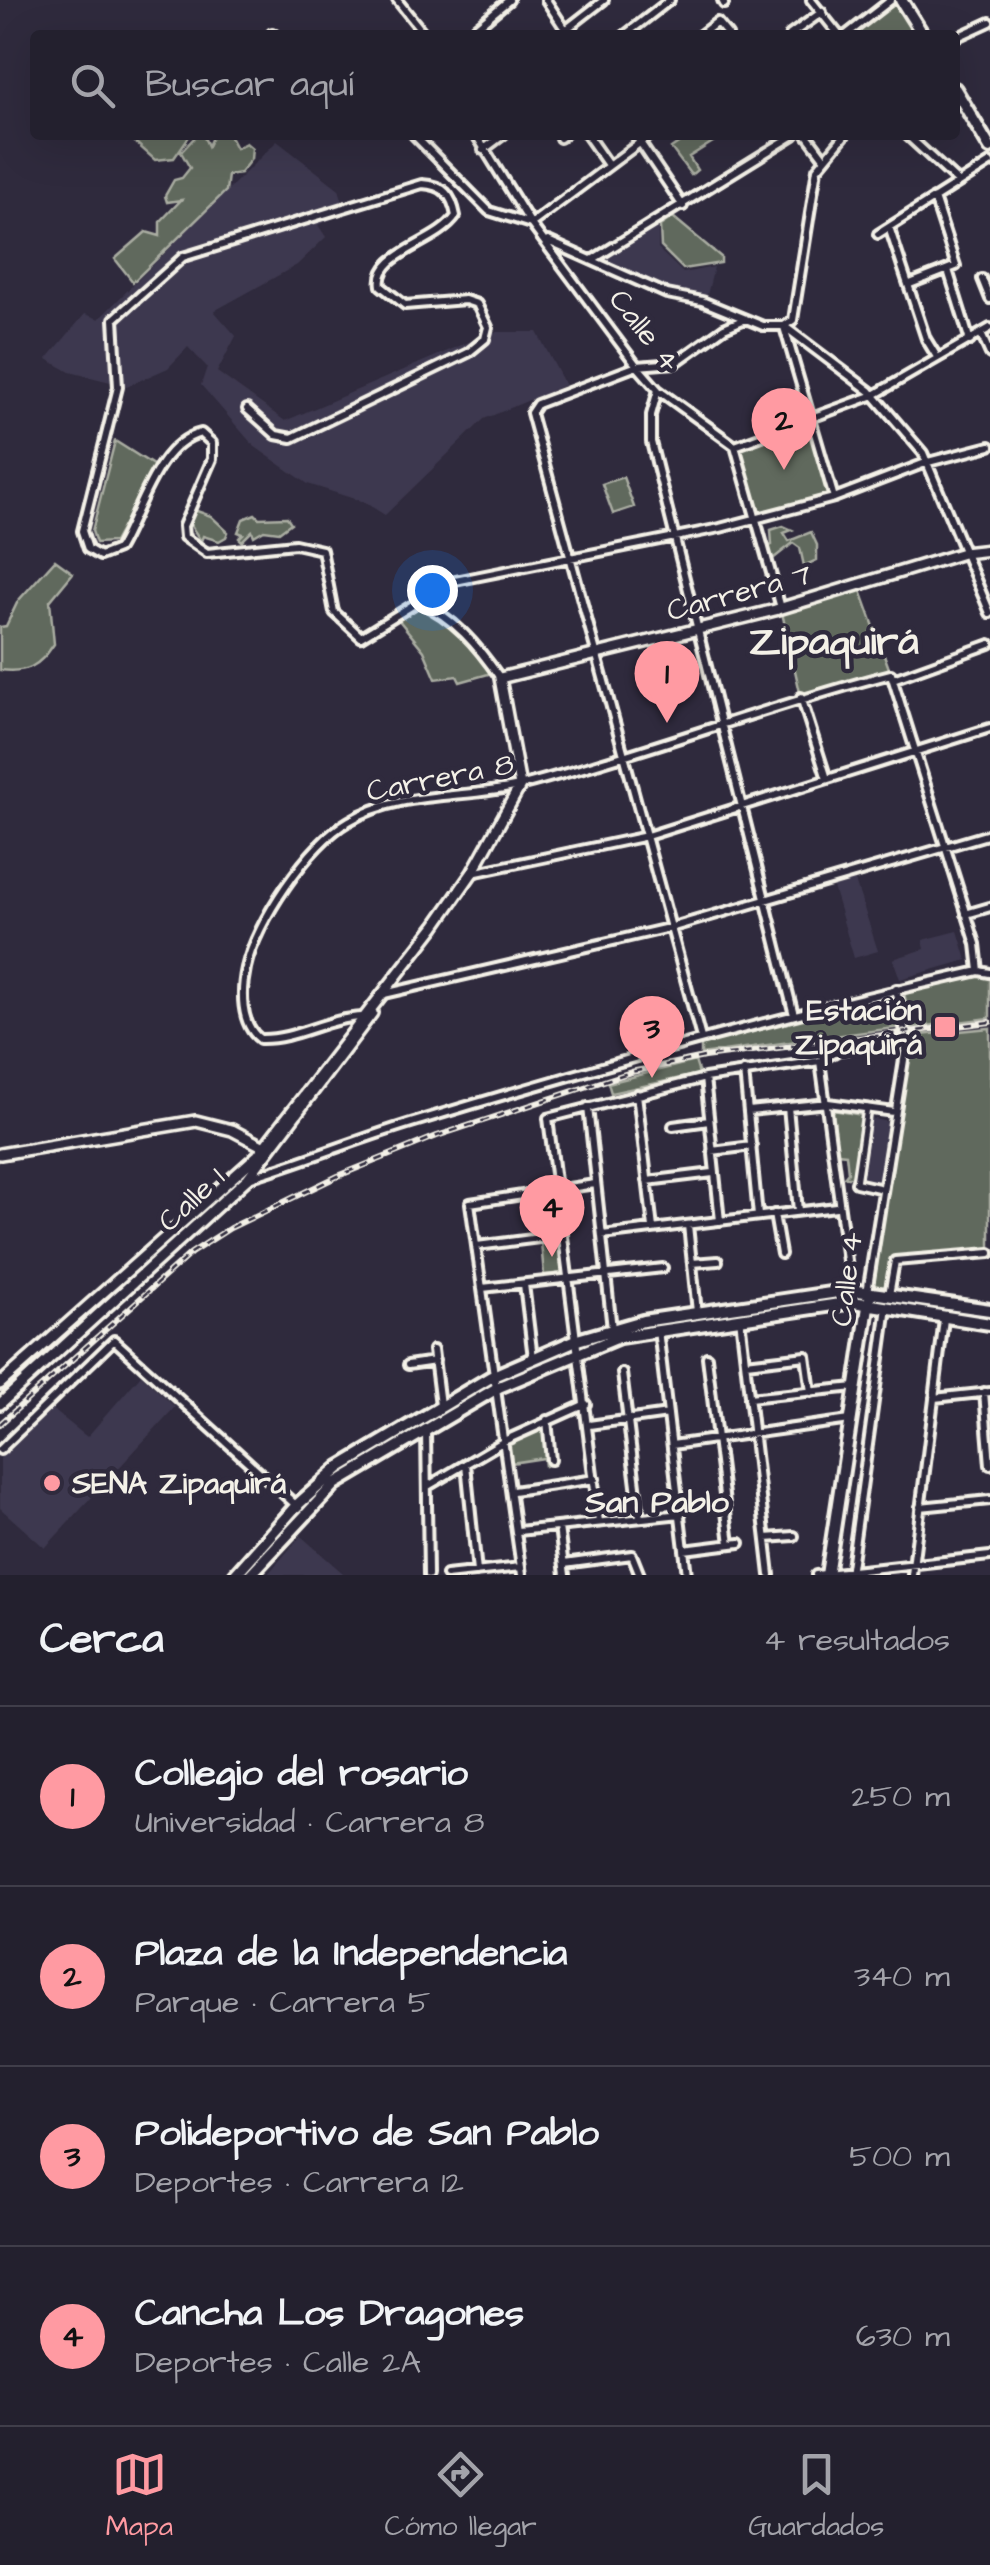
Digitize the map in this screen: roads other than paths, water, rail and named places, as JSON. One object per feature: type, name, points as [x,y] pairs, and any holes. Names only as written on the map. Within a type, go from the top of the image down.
[{"type":"main road","points":[[905,5],[920,30]]},
{"type":"main road","points":[[960,97],[990,148]]},
{"type":"main road","points":[[250,1575],[301,1510],[334,1484],[499,1388],[612,1329],[851,1290],[944,1318],[990,1324]]},
{"type":"main road","points":[[235,1575],[340,1467],[491,1377],[533,1359],[658,1328],[868,1298]]},
{"type":"main road","name":"Calle 4","points":[[823,1575],[868,1298]]},
{"type":"main road","points":[[888,1302],[990,1310]]},
{"type":"street","points":[[397,0],[421,30]]},
{"type":"street","points":[[473,30],[509,0]]},
{"type":"street","points":[[546,0],[562,30]]},
{"type":"street","points":[[568,30],[604,0]]},
{"type":"street","points":[[631,30],[670,0]]},
{"type":"street","points":[[811,0],[838,30]]},
{"type":"street","points":[[849,30],[891,0]]},
{"type":"street","points":[[905,5],[918,0]]},
{"type":"street","points":[[797,30],[822,12]]},
{"type":"street","points":[[960,36],[990,22]]},
{"type":"street","points":[[419,140],[488,210],[531,224],[636,140]]},
{"type":"street","name":"Calle 4","points":[[479,140],[531,224],[548,241],[637,366],[658,390],[735,446]]},
{"type":"street","points":[[484,150],[496,140]]},
{"type":"street","points":[[590,140],[608,165]]},
{"type":"street","points":[[639,140],[684,206]]},
{"type":"street","points":[[592,260],[786,140]]},
{"type":"street","points":[[811,140],[825,159]]},
{"type":"street","points":[[548,241],[667,294],[702,301],[762,326],[784,326],[794,320],[818,169],[841,140]]},
{"type":"street","points":[[912,140],[958,182]]},
{"type":"street","points":[[878,234],[990,163]]},
{"type":"street","points":[[247,408],[276,435],[292,438],[468,354],[485,338],[488,327],[476,304],[466,300],[405,304],[381,286],[385,264],[448,228],[456,216],[447,192],[436,184],[422,184],[183,256],[114,319],[119,357],[116,402],[82,530],[88,549],[100,556],[118,549],[160,467],[186,437],[201,433],[212,443],[212,459],[184,526],[192,546],[207,553],[294,544],[322,550],[328,562],[326,588],[334,612],[361,637],[450,582],[674,539],[834,498],[928,462],[990,446]]},
{"type":"street","points":[[934,198],[970,341]]},
{"type":"street","points":[[889,227],[926,339],[937,357]]},
{"type":"street","points":[[910,284],[952,268]]},
{"type":"street","points":[[982,279],[990,299]]},
{"type":"street","points":[[701,1038],[532,409],[637,366],[675,363],[724,328],[745,319]]},
{"type":"street","points":[[784,326],[874,395],[928,462],[990,613]]},
{"type":"street","points":[[784,326],[834,498]]},
{"type":"street","points":[[781,608],[735,446],[874,395],[990,328]]},
{"type":"street","points":[[981,334],[990,354]]},
{"type":"street","points":[[658,390],[651,415],[651,442],[794,1015]]},
{"type":"street","points":[[116,402],[125,398]]},
{"type":"street","name":"Carrera 7","points":[[500,678],[697,631],[963,552],[990,550]]},
{"type":"street","points":[[436,610],[437,590]]},
{"type":"street","points":[[418,602],[436,610],[475,642],[500,678],[520,786]]},
{"type":"street","name":"Carrera 8","points":[[363,1016],[338,1018],[281,1040],[260,1038],[251,1030],[244,1012],[247,964],[298,868],[344,823],[393,802],[520,786],[801,697],[892,676],[990,644]]},
{"type":"street","points":[[892,676],[980,957],[979,970]]},
{"type":"street","points":[[801,697],[827,779]]},
{"type":"street","points":[[472,874],[647,836],[990,728]]},
{"type":"street","name":"Calle 1","points":[[0,1404],[264,1154],[472,874],[520,786]]},
{"type":"street","points":[[382,996],[673,928],[990,834]]},
{"type":"street","points":[[966,914],[990,906]]},
{"type":"street","points":[[246,1174],[274,1171],[335,1146],[701,1038],[979,970],[990,972]]},
{"type":"street","name":"Calle 4","points":[[868,1298],[907,1041],[896,990]]},
{"type":"street","name":"Calle 1","points":[[264,1154],[363,1016],[382,996]]},
{"type":"street","points":[[600,1522],[548,1118],[554,1113],[705,1078],[820,1060],[839,1050],[907,1041]]},
{"type":"street","points":[[820,1060],[828,1103],[836,1208],[851,1290]]},
{"type":"street","points":[[744,1071],[758,1216]]},
{"type":"street","points":[[705,1078],[720,1221]]},
{"type":"street","points":[[637,1094],[653,1228]]},
{"type":"street","points":[[748,1111],[828,1103],[894,1112]]},
{"type":"street","points":[[588,1107],[612,1329]]},
{"type":"street","points":[[788,1107],[798,1210]]},
{"type":"street","points":[[867,1108],[856,1183],[882,1189]]},
{"type":"street","points":[[673,1126],[709,1121]]},
{"type":"street","points":[[0,1154],[196,1122],[232,1130],[264,1154],[274,1171]]},
{"type":"street","points":[[712,1151],[752,1146]]},
{"type":"street","points":[[647,1181],[713,1173]]},
{"type":"street","name":"Calle 1","points":[[0,1384],[246,1174]]},
{"type":"street","points":[[446,1575],[521,1571],[499,1388],[491,1377],[472,1200],[596,1184]]},
{"type":"street","points":[[602,1235],[836,1208]]},
{"type":"street","points":[[774,1214],[781,1254]]},
{"type":"street","points":[[688,1225],[698,1312]]},
{"type":"street","points":[[477,1246],[562,1235]]},
{"type":"street","points":[[850,1573],[896,1262],[990,1253]]},
{"type":"street","points":[[692,1263],[718,1261]]},
{"type":"street","points":[[482,1288],[663,1268]]},
{"type":"street","points":[[524,1284],[533,1359]]},
{"type":"street","points":[[740,1317],[770,1575]]},
{"type":"street","points":[[912,1575],[944,1318]]},
{"type":"street","points":[[658,1328],[687,1575]]},
{"type":"street","points":[[0,1450],[114,1340],[301,1510]]},
{"type":"street","points":[[433,1350],[440,1405]]},
{"type":"street","points":[[746,1363],[806,1356],[811,1392]]},
{"type":"street","points":[[707,1358],[730,1544]]},
{"type":"street","points":[[408,1365],[435,1361]]},
{"type":"street","points":[[622,1372],[640,1518]]},
{"type":"street","points":[[749,1398],[855,1387]]},
{"type":"street","points":[[934,1398],[987,1392],[990,1465]]},
{"type":"street","points":[[428,1486],[506,1440],[586,1404]]},
{"type":"street","points":[[589,1425],[668,1414]]},
{"type":"street","points":[[547,1420],[551,1460]]},
{"type":"street","points":[[672,1445],[850,1420]]},
{"type":"street","points":[[426,1431],[428,1575]]},
{"type":"street","points":[[466,1464],[477,1572]]},
{"type":"street","points":[[513,1491],[595,1479]]},
{"type":"street","points":[[920,1507],[990,1500]]},
{"type":"street","points":[[518,1530],[681,1514]]},
{"type":"street","points":[[560,1526],[565,1575]]},
{"type":"street","points":[[766,1538],[794,1536]]},
{"type":"street","points":[[684,1550],[740,1543]]},
{"type":"street","points":[[564,1564],[636,1556],[640,1575]]},
{"type":"street","points":[[823,1575],[990,1556]]},
{"type":"railway","points":[[0,1424],[191,1253],[230,1228],[338,1176],[437,1136],[631,1072],[704,1057],[990,1022]]},
{"type":"place","name":"Plaza de la Independencia","points":[[784,470]]},
{"type":"place","name":"Collegio del rosario","points":[[667,723]]},
{"type":"place","name":"Estación Zipaquirá","points":[[945,1027]]},
{"type":"place","name":"Polideportivo de San Pablo","points":[[652,1078]]},
{"type":"place","name":"Cancha Los Dragones","points":[[552,1257]]},
{"type":"place","name":"SENA Zipaquirá","points":[[52,1483]]},
{"type":"district","name":"Zipaquirá","points":[[834,640]]},
{"type":"district","name":"San Pablo","points":[[657,1501]]}]
